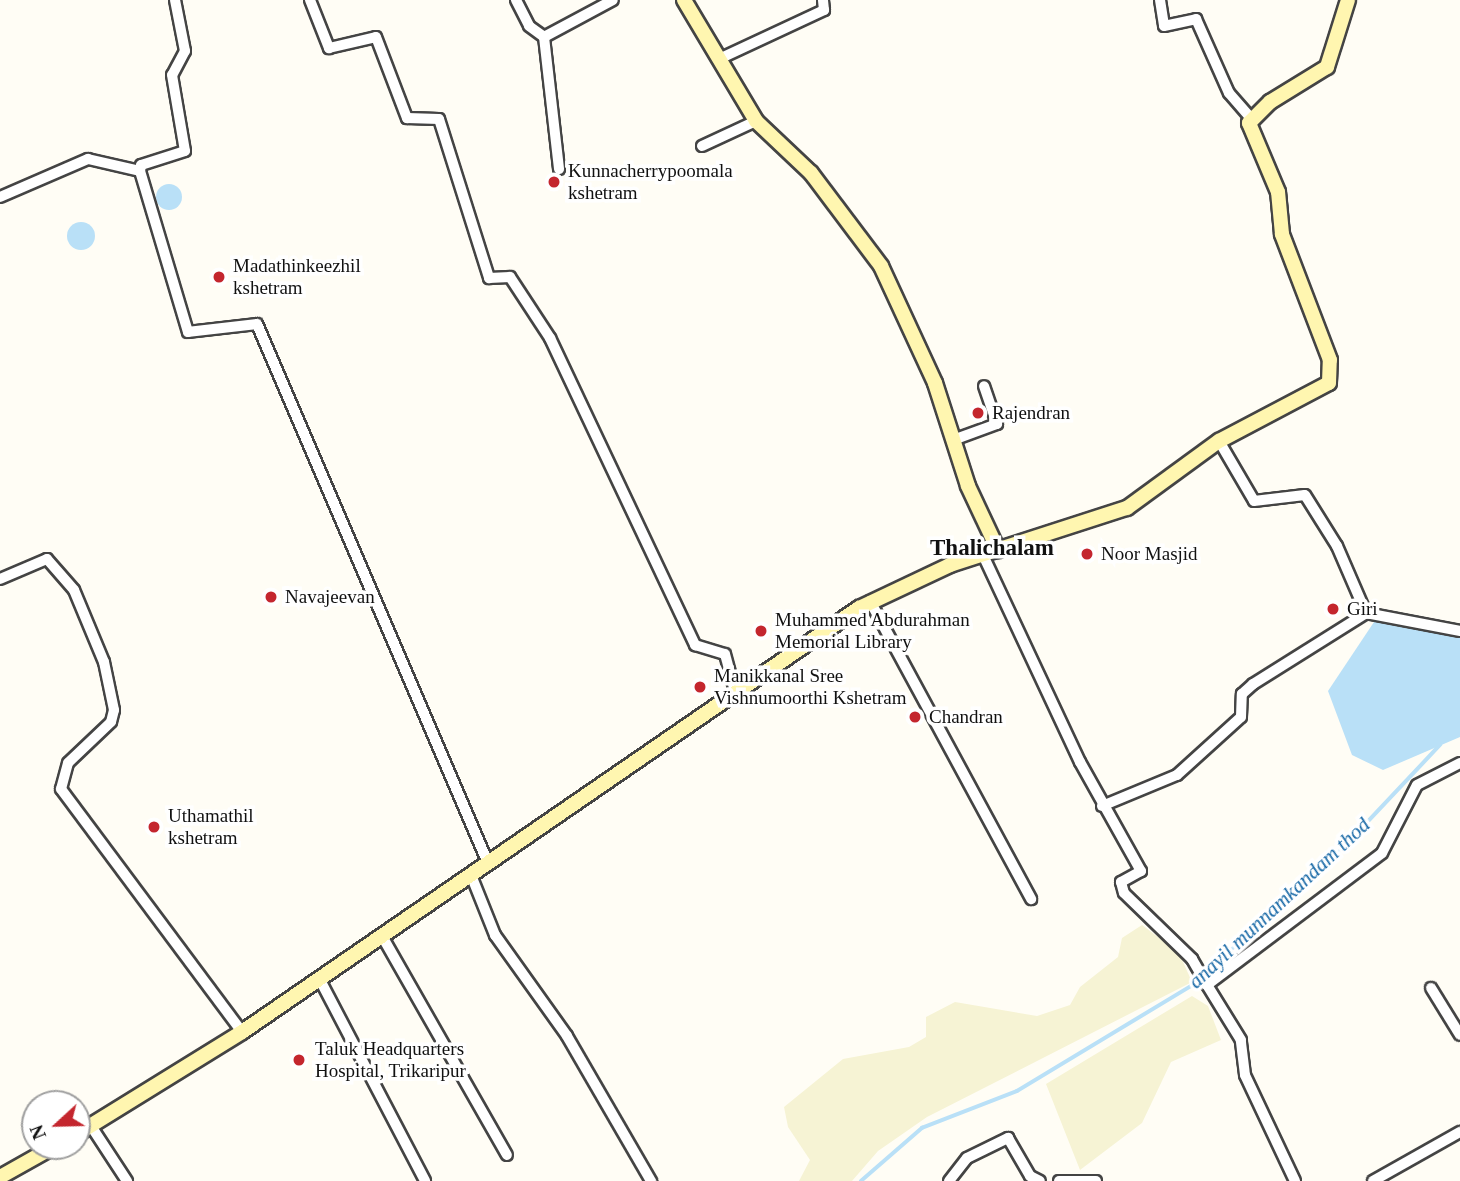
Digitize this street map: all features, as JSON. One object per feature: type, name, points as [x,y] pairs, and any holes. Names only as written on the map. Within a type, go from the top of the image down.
[{"type":"main road","points":[[684,0],[756,121],[811,173],[881,266],[998,550]]},
{"type":"main road","points":[[91,1126],[242,1032],[870,601],[983,555],[1127,508],[1219,442],[1309,398],[1334,373],[1290,258],[1278,192],[1250,117],[1327,67],[1348,0]]},
{"type":"main road","points":[[0,1177],[30,1160]]},
{"type":"street","points":[[175,0],[185,51],[172,75],[186,151],[141,165],[140,171],[188,332],[252,323],[260,330],[439,762],[488,863]]},
{"type":"street","points":[[310,0],[329,48],[376,37],[407,118],[439,119],[489,278],[510,277],[550,338],[695,645],[725,654],[736,695]]},
{"type":"street","points":[[516,0],[529,26],[544,37],[559,169]]},
{"type":"street","points":[[544,37],[613,0]]},
{"type":"street","points":[[1160,0],[1164,26],[1196,19],[1229,93],[1250,117]]},
{"type":"street","points":[[719,59],[824,10],[824,1]]},
{"type":"street","points":[[702,146],[756,121]]},
{"type":"street","points":[[0,197],[89,159],[140,171]]},
{"type":"street","points":[[953,440],[997,425],[984,386]]},
{"type":"street","points":[[1219,442],[1254,501],[1305,495],[1337,546],[1366,613]]},
{"type":"street","points":[[983,555],[1102,806],[1141,871],[1121,882],[1124,893],[1204,979],[1241,1040],[1245,1075],[1295,1181]]},
{"type":"street","points":[[0,579],[47,559],[74,590],[104,662],[114,710],[111,722],[68,763],[61,789],[242,1032]]},
{"type":"street","points":[[870,601],[1031,899]]},
{"type":"street","points":[[1102,806],[1177,775],[1241,717],[1242,694],[1253,684],[1366,613],[1460,631]]},
{"type":"street","points":[[1204,979],[1382,853],[1417,785],[1460,763]]},
{"type":"street","points":[[471,875],[495,935],[567,1036],[651,1181]]},
{"type":"street","points":[[382,936],[507,1154]]},
{"type":"street","points":[[319,978],[425,1181]]},
{"type":"street","points":[[1431,988],[1460,1035]]},
{"type":"street","points":[[91,1126],[127,1181]]},
{"type":"street","points":[[1373,1181],[1460,1132]]},
{"type":"street","points":[[949,1181],[967,1158],[1007,1138],[1030,1175],[1040,1181]]},
{"type":"street","points":[[1059,1181],[1096,1181]]},
{"type":"shaded area","points":[[1142,925],[1179,953],[1192,982],[927,1117],[878,1151],[852,1181],[799,1181],[810,1160],[788,1127],[784,1107],[843,1059],[909,1047],[926,1037],[926,1017],[955,1002],[1037,1016],[1070,1005],[1080,987],[1118,957],[1122,938]]},
{"type":"shaded area","points":[[1192,996],[1208,1006],[1221,1040],[1171,1062],[1142,1123],[1080,1170],[1046,1084]]},
{"type":"water","points":[[169,184],[178,188],[182,197],[178,206],[169,210],[160,206],[156,197],[160,188]]},
{"type":"water","points":[[81,222],[91,226],[95,236],[91,246],[81,250],[71,246],[67,236],[71,226]]},
{"type":"water","points":[[1374,622],[1411,623],[1460,638],[1460,737],[1383,770],[1352,755],[1328,691]]},
{"type":"waterway","name":"anayil munnamkandam thod","points":[[861,1181],[922,1128],[1017,1091],[1191,986],[1342,849],[1440,745]]},
{"type":"place","name":"Kunnacherrypoomala kshetram","points":[[554,182]]},
{"type":"place","name":"Madathinkeezhil kshetram","points":[[219,277]]},
{"type":"place","name":"Rajendran","points":[[978,413]]},
{"type":"place","name":"Noor Masjid","points":[[1087,554]]},
{"type":"place","name":"Navajeevan","points":[[271,597]]},
{"type":"place","name":"Giri","points":[[1333,609]]},
{"type":"place","name":"Muhammed Abdurahman Memorial Library","points":[[761,631]]},
{"type":"place","name":"Manikkanal Sree Vishnumoorthi Kshetram","points":[[700,687]]},
{"type":"place","name":"Chandran","points":[[915,717]]},
{"type":"place","name":"Uthamathil kshetram","points":[[154,827]]},
{"type":"place","name":"Taluk Headquarters Hospital, Trikaripur","points":[[299,1060]]},
{"type":"district","name":"Thalichalam","points":[[992,548]]}]
